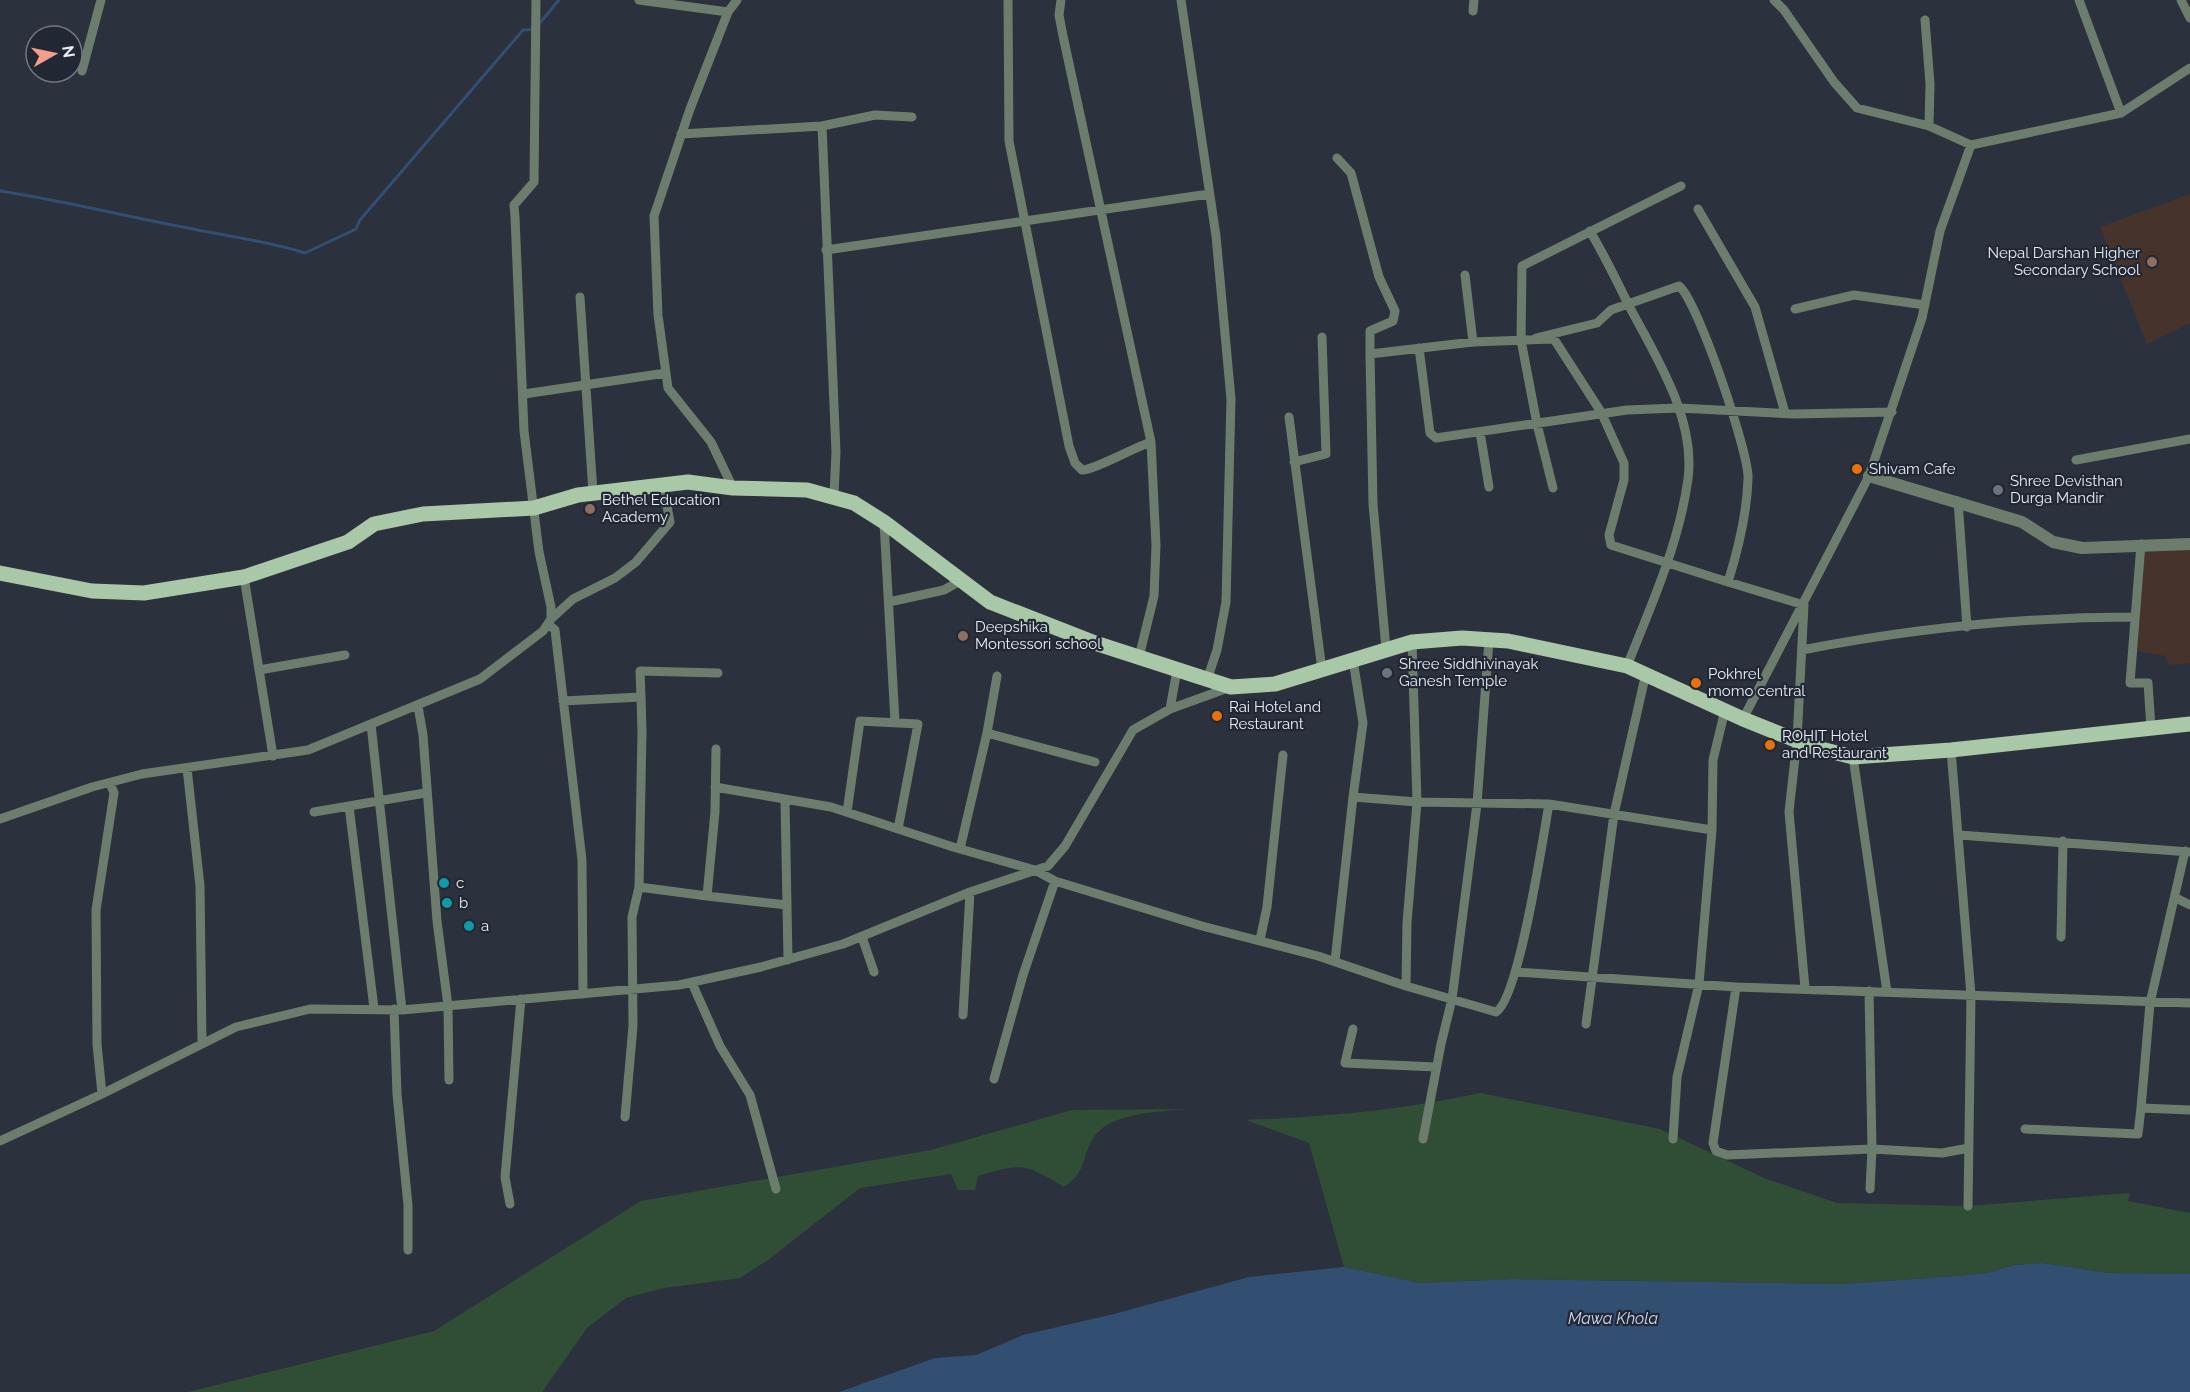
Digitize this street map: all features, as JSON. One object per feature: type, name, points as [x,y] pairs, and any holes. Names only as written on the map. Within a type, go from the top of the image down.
[{"type":"main road","points":[[0,573],[92,591],[133,593],[175,590],[244,577],[348,542],[374,524],[423,514],[534,508],[593,493],[688,482],[733,488],[807,490],[834,495],[854,502],[990,602],[1138,657],[1231,687],[1275,684],[1412,642],[1462,638],[1508,641],[1627,666],[1743,719],[1797,740],[1854,758],[1951,750],[2190,724]]},
{"type":"street","points":[[84,64],[101,0]]},
{"type":"street","points":[[536,0],[534,183],[514,205],[518,318],[524,394],[524,431],[550,622],[555,630],[582,860],[583,994]]},
{"type":"street","points":[[639,0],[728,12]]},
{"type":"street","points":[[733,488],[711,442],[668,388],[658,315],[654,216],[681,134],[728,12],[737,0]]},
{"type":"street","points":[[1008,0],[1009,141],[1060,412],[1075,463],[1082,470],[1091,470],[1131,448],[1151,442]]},
{"type":"street","points":[[1061,0],[1059,15],[1151,442],[1156,545],[1154,596],[1138,657]]},
{"type":"street","points":[[1181,0],[1216,236],[1231,399],[1232,463],[1226,602],[1217,650],[1207,680]]},
{"type":"street","points":[[1473,11],[1474,0]]},
{"type":"street","points":[[1774,0],[1784,10],[1834,82],[1857,108],[1929,126],[1971,145],[2121,113],[2190,69]]},
{"type":"street","points":[[2079,0],[2121,113]]},
{"type":"street","points":[[2181,0],[2190,18]]},
{"type":"street","points":[[1925,20],[1930,84],[1929,126]]},
{"type":"street","points":[[681,134],[822,126],[875,115],[912,117]]},
{"type":"street","points":[[822,126],[836,440],[834,495]]},
{"type":"street","points":[[1743,719],[1869,476],[1892,412],[1925,305],[1940,231],[1971,145]]},
{"type":"street","points":[[1337,158],[1351,174],[1379,277],[1395,311],[1393,321],[1370,331],[1373,504],[1386,649]]},
{"type":"street","points":[[1553,488],[1537,424],[1521,340],[1522,266],[1682,186]]},
{"type":"street","points":[[826,250],[1209,195]]},
{"type":"street","points":[[1698,209],[1755,307],[1785,413]]},
{"type":"street","points":[[1590,231],[1670,381],[1679,408],[1687,452],[1688,478],[1667,564],[1627,666]]},
{"type":"street","points":[[1465,275],[1473,342]]},
{"type":"street","points":[[1370,354],[1473,342],[1536,338],[1597,323],[1611,310],[1679,286],[1683,289],[1712,351],[1749,477],[1734,562],[1728,582]]},
{"type":"street","points":[[1795,309],[1854,295],[1925,305]]},
{"type":"street","points":[[580,297],[593,493]]},
{"type":"street","points":[[1294,462],[1326,454],[1322,337]]},
{"type":"street","points":[[1536,338],[1554,339],[1559,342],[1601,412],[1624,464],[1624,480],[1609,541],[1611,545],[1804,605]]},
{"type":"street","points":[[1419,348],[1432,436],[1436,438],[1537,424],[1601,412],[1679,408],[1785,413],[1892,412]]},
{"type":"street","points":[[524,394],[584,383],[666,373]]},
{"type":"street","points":[[1289,417],[1322,670]]},
{"type":"street","points":[[1480,432],[1489,487]]},
{"type":"street","points":[[2076,460],[2190,439]]},
{"type":"street","points":[[1869,476],[2022,522],[2053,542],[2082,548],[2140,544],[2190,544]]},
{"type":"street","points":[[0,819],[142,774],[308,750],[480,679],[543,631],[573,599],[615,578],[658,538],[670,522],[663,485]]},
{"type":"street","points":[[1958,501],[1957,517],[1967,627]]},
{"type":"street","points":[[884,522],[895,722]]},
{"type":"street","points":[[2140,544],[2130,683],[2148,683],[2151,728]]},
{"type":"street","points":[[244,577],[273,756]]},
{"type":"street","points":[[889,602],[944,590],[960,581]]},
{"type":"street","points":[[1804,605],[1797,740],[1789,812],[1805,988]]},
{"type":"street","points":[[1802,650],[1878,635],[2089,617],[2134,616]]},
{"type":"street","points":[[1423,1138],[1436,1066],[1452,999],[1477,804],[1489,640]]},
{"type":"street","points":[[1406,986],[1407,923],[1417,802],[1412,642]]},
{"type":"street","points":[[259,670],[345,656]]},
{"type":"street","points":[[1335,961],[1363,723],[1353,660]]},
{"type":"street","points":[[1170,709],[1177,670]]},
{"type":"street","points":[[625,1117],[633,1026],[632,916],[639,886],[640,671],[718,673]]},
{"type":"street","points":[[1586,1024],[1614,814],[1646,673]]},
{"type":"street","points":[[960,849],[987,733],[997,676]]},
{"type":"street","points":[[0,1141],[102,1094],[236,1026],[310,1010],[374,1008],[398,1010],[632,990],[692,982],[788,960],[862,937],[970,892],[1048,866],[1065,846],[1133,730],[1140,723],[1170,709],[1231,687]]},
{"type":"street","points":[[563,701],[641,697]]},
{"type":"street","points":[[418,706],[423,735],[425,793],[437,921],[448,1006],[449,1080]]},
{"type":"street","points":[[1673,1139],[1677,1077],[1699,984],[1712,830],[1713,760],[1725,710]]},
{"type":"street","points":[[847,812],[860,721],[918,723],[898,829]]},
{"type":"street","points":[[371,724],[398,1010],[397,1094],[408,1205],[408,1250]]},
{"type":"street","points":[[987,733],[1095,762]]},
{"type":"street","points":[[707,896],[716,749]]},
{"type":"street","points":[[1951,750],[1971,995],[1968,1206]]},
{"type":"street","points":[[1260,940],[1267,907],[1283,755]]},
{"type":"street","points":[[1854,758],[1887,992]]},
{"type":"street","points":[[187,768],[200,886],[202,1043]]},
{"type":"street","points":[[102,1094],[97,1044],[96,910],[114,793],[110,783]]},
{"type":"street","points":[[715,787],[847,812],[960,849],[1035,870],[1055,881],[1202,926],[1335,961],[1406,986],[1496,1012],[1502,1008],[1516,972],[1549,804]]},
{"type":"street","points":[[314,812],[425,793]]},
{"type":"street","points":[[1353,797],[1417,802],[1549,804],[1712,830]]},
{"type":"street","points":[[785,800],[788,960]]},
{"type":"street","points":[[349,806],[374,1008]]},
{"type":"street","points":[[1959,835],[2188,851],[2150,1003],[2138,1134],[2025,1129]]},
{"type":"street","points":[[2061,937],[2063,841]]},
{"type":"street","points":[[994,1079],[1023,975],[1055,881]]},
{"type":"street","points":[[639,886],[787,905]]},
{"type":"street","points":[[963,1015],[970,892]]},
{"type":"street","points":[[2176,898],[2190,905]]},
{"type":"street","points":[[862,937],[874,972]]},
{"type":"street","points":[[1516,972],[1594,975],[1736,987],[2190,1003]]},
{"type":"street","points":[[692,982],[720,1046],[750,1095],[776,1189]]},
{"type":"street","points":[[1736,987],[1713,1143],[1716,1151],[1727,1155],[1872,1149],[1942,1153],[1969,1148]]},
{"type":"street","points":[[1869,991],[1872,1149],[1870,1189]]},
{"type":"street","points":[[510,1204],[505,1177],[521,999]]},
{"type":"street","points":[[1353,1029],[1345,1063],[1436,1066]]},
{"type":"street","points":[[2141,1108],[2190,1110]]},
{"type":"shaded area","name":"Nepal Darshan Higher Secondary School","points":[[2190,194],[2190,323],[2147,344],[2100,227]]},
{"type":"shaded area","points":[[2190,548],[2190,663],[2169,665],[2165,656],[2137,651],[2145,550]]},
{"type":"green space","points":[[1480,1093],[1660,1129],[1764,1178],[1837,1203],[1968,1206],[2130,1193],[2128,1201],[2190,1213],[2190,1274],[2109,1273],[2043,1263],[2014,1265],[1987,1273],[1842,1284],[1512,1279],[1419,1283],[1344,1267],[1309,1143],[1246,1120],[1364,1112]]},
{"type":"green space","points":[[1187,1109],[1135,1115],[1109,1124],[1092,1140],[1080,1171],[1064,1187],[1040,1173],[1014,1167],[978,1176],[975,1190],[958,1190],[951,1174],[860,1188],[768,1260],[740,1278],[664,1288],[626,1298],[587,1328],[542,1392],[188,1392],[434,1331],[641,1201],[931,1150],[1072,1110]]},
{"type":"water","name":"Mawa Khola","points":[[2043,1263],[2109,1273],[2190,1274],[2190,1392],[839,1392],[935,1358],[976,1355],[1023,1335],[1114,1314],[1249,1277],[1344,1267],[1420,1283],[1512,1279],[1842,1284],[1987,1273],[2014,1265]]},
{"type":"waterway","points":[[539,24],[559,0]]},
{"type":"waterway","points":[[0,191],[263,242],[305,253],[356,229],[360,220],[523,30],[534,29]]},
{"type":"place","name":"Nepal Darshan Higher Secondary School","points":[[2152,262]]},
{"type":"place","name":"Shivam Cafe","points":[[1857,469]]},
{"type":"place","name":"Shree Devisthan Durga Mandir","points":[[1998,490]]},
{"type":"place","name":"Bethel Education Academy","points":[[590,509]]},
{"type":"place","name":"Deepshika Montessori school","points":[[963,636]]},
{"type":"place","name":"Shree Siddhivinayak Ganesh Temple","points":[[1387,673]]},
{"type":"place","name":"Pokhrel momo central","points":[[1696,683]]},
{"type":"place","name":"Rai Hotel and Restaurant","points":[[1217,716]]},
{"type":"place","name":"ROHIT Hotel and Restaurant","points":[[1770,745]]},
{"type":"place","name":"c","points":[[444,883]]},
{"type":"place","name":"b","points":[[447,903]]},
{"type":"place","name":"a","points":[[469,926]]}]
